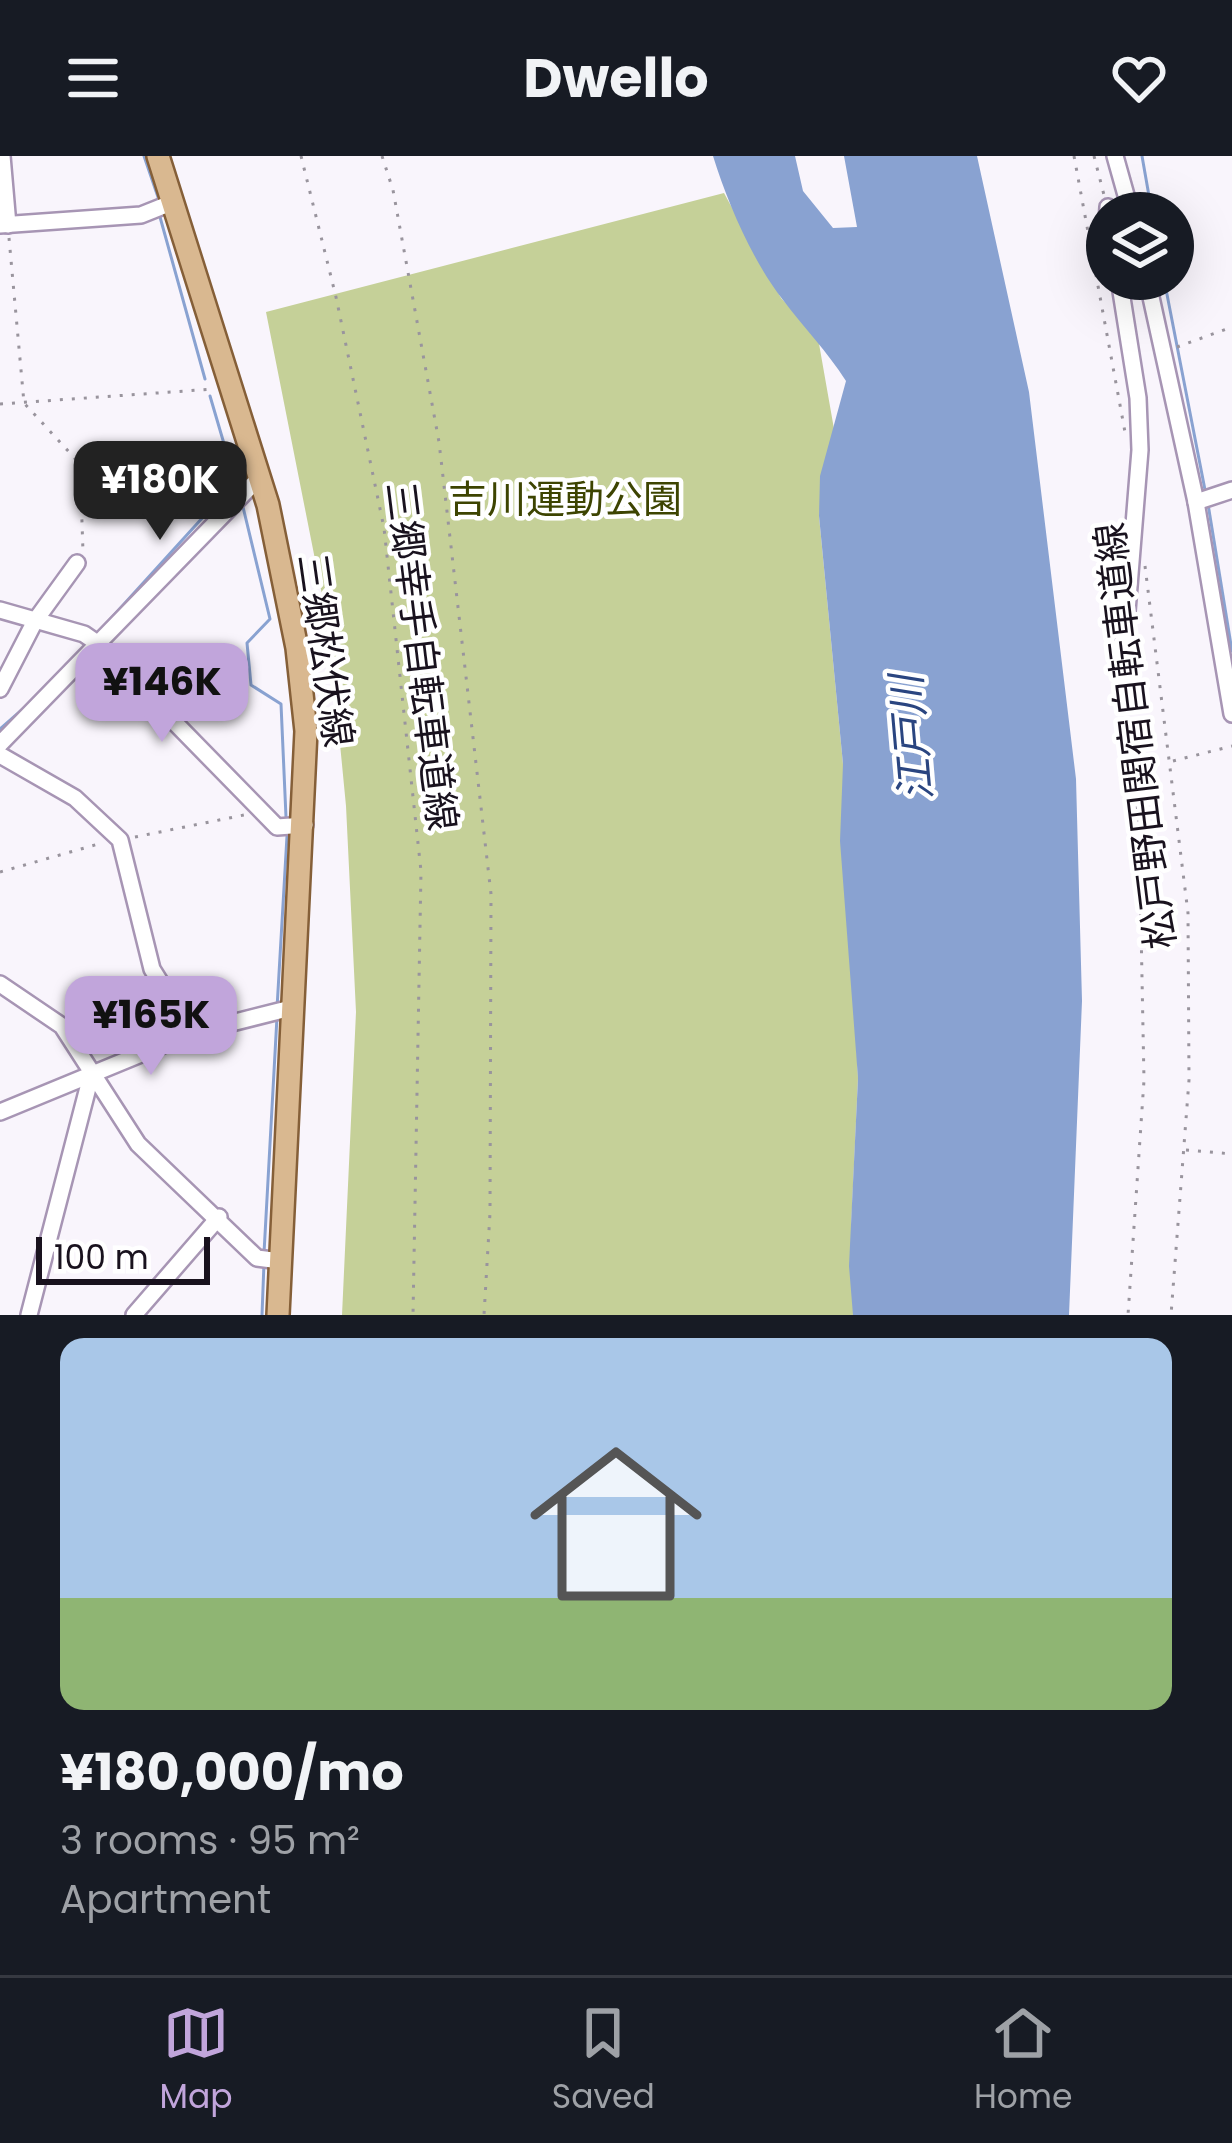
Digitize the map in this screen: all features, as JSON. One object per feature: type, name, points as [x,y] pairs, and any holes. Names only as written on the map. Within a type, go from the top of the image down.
[{"type":"main road","name":"三郷松伏線","points":[[158,156],[259,478],[297,648],[306,731],[305,825],[280,1010],[270,1260],[278,1315]]},
{"type":"street","points":[[2,156],[4,225],[141,215],[171,203]]},
{"type":"street","points":[[1115,156],[1125,192]]},
{"type":"street","points":[[1122,300],[1138,398],[1140,450],[1124,661]]},
{"type":"street","points":[[1152,300],[1226,628],[1232,714]]},
{"type":"street","points":[[0,744],[259,478]]},
{"type":"street","points":[[1196,502],[1232,490]]},
{"type":"street","points":[[0,689],[35,621],[77,562]]},
{"type":"street","points":[[0,610],[84,634],[97,643],[277,827],[305,825]]},
{"type":"street","points":[[0,755],[75,798],[120,839],[152,969],[192,1033]]},
{"type":"street","points":[[0,984],[62,1026],[138,1144],[270,1260]]},
{"type":"street","points":[[0,1112],[192,1033],[280,1010]]},
{"type":"street","points":[[29,1315],[91,1076]]},
{"type":"street","points":[[134,1315],[219,1217]]},
{"type":"path","name":"三郷幸手自転車道線","points":[[301,156],[384,528],[421,871],[413,1315]]},
{"type":"path","points":[[382,156],[393,190],[439,442],[491,894],[490,1213],[484,1315]]},
{"type":"path","points":[[1074,156],[1125,433]]},
{"type":"path","points":[[1094,156],[1102,192]]},
{"type":"path","points":[[4,225],[23,403],[92,477],[81,494],[86,547],[77,562]]},
{"type":"path","points":[[1165,351],[1232,327]]},
{"type":"path","points":[[0,404],[228,388]]},
{"type":"path","name":"松戸野田関宿自転車道線","points":[[1142,547],[1188,913],[1184,1150],[1171,1315]]},
{"type":"path","points":[[1124,661],[1138,824],[1144,1079],[1128,1315]]},
{"type":"path","points":[[1171,761],[1232,746]]},
{"type":"path","points":[[1184,1150],[1232,1154]]},
{"type":"green space","name":"吉川運動公園","points":[[724,193],[781,298],[818,338],[834,429],[819,516],[843,764],[858,1078],[851,1229],[863,1315],[342,1315],[356,1012],[346,806],[329,630],[266,312]]},
{"type":"water","name":"江戸川","points":[[713,156],[795,156],[803,191],[833,228],[857,227],[844,156],[977,156],[1029,392],[1076,779],[1082,1001],[1069,1315],[853,1315],[849,1266],[858,1078],[840,841],[843,764],[819,516],[820,476],[846,381],[761,267]]},
{"type":"waterway","points":[[144,156],[159,200]]},
{"type":"waterway","points":[[1142,156],[1148,192]]},
{"type":"waterway","points":[[160,217],[205,379]]},
{"type":"waterway","points":[[1168,300],[1206,495]]},
{"type":"waterway","points":[[210,396],[237,488]]},
{"type":"waterway","points":[[95,636],[235,482]]},
{"type":"waterway","points":[[1208,504],[1232,651]]},
{"type":"waterway","points":[[243,507],[270,619],[247,643],[251,685],[281,704],[286,817]]},
{"type":"waterway","points":[[70,662],[88,643]]},
{"type":"waterway","points":[[0,729],[34,699]]},
{"type":"waterway","points":[[277,1008],[287,836]]},
{"type":"waterway","points":[[264,1253],[277,1017]]},
{"type":"waterway","points":[[262,1315],[264,1263]]}]
